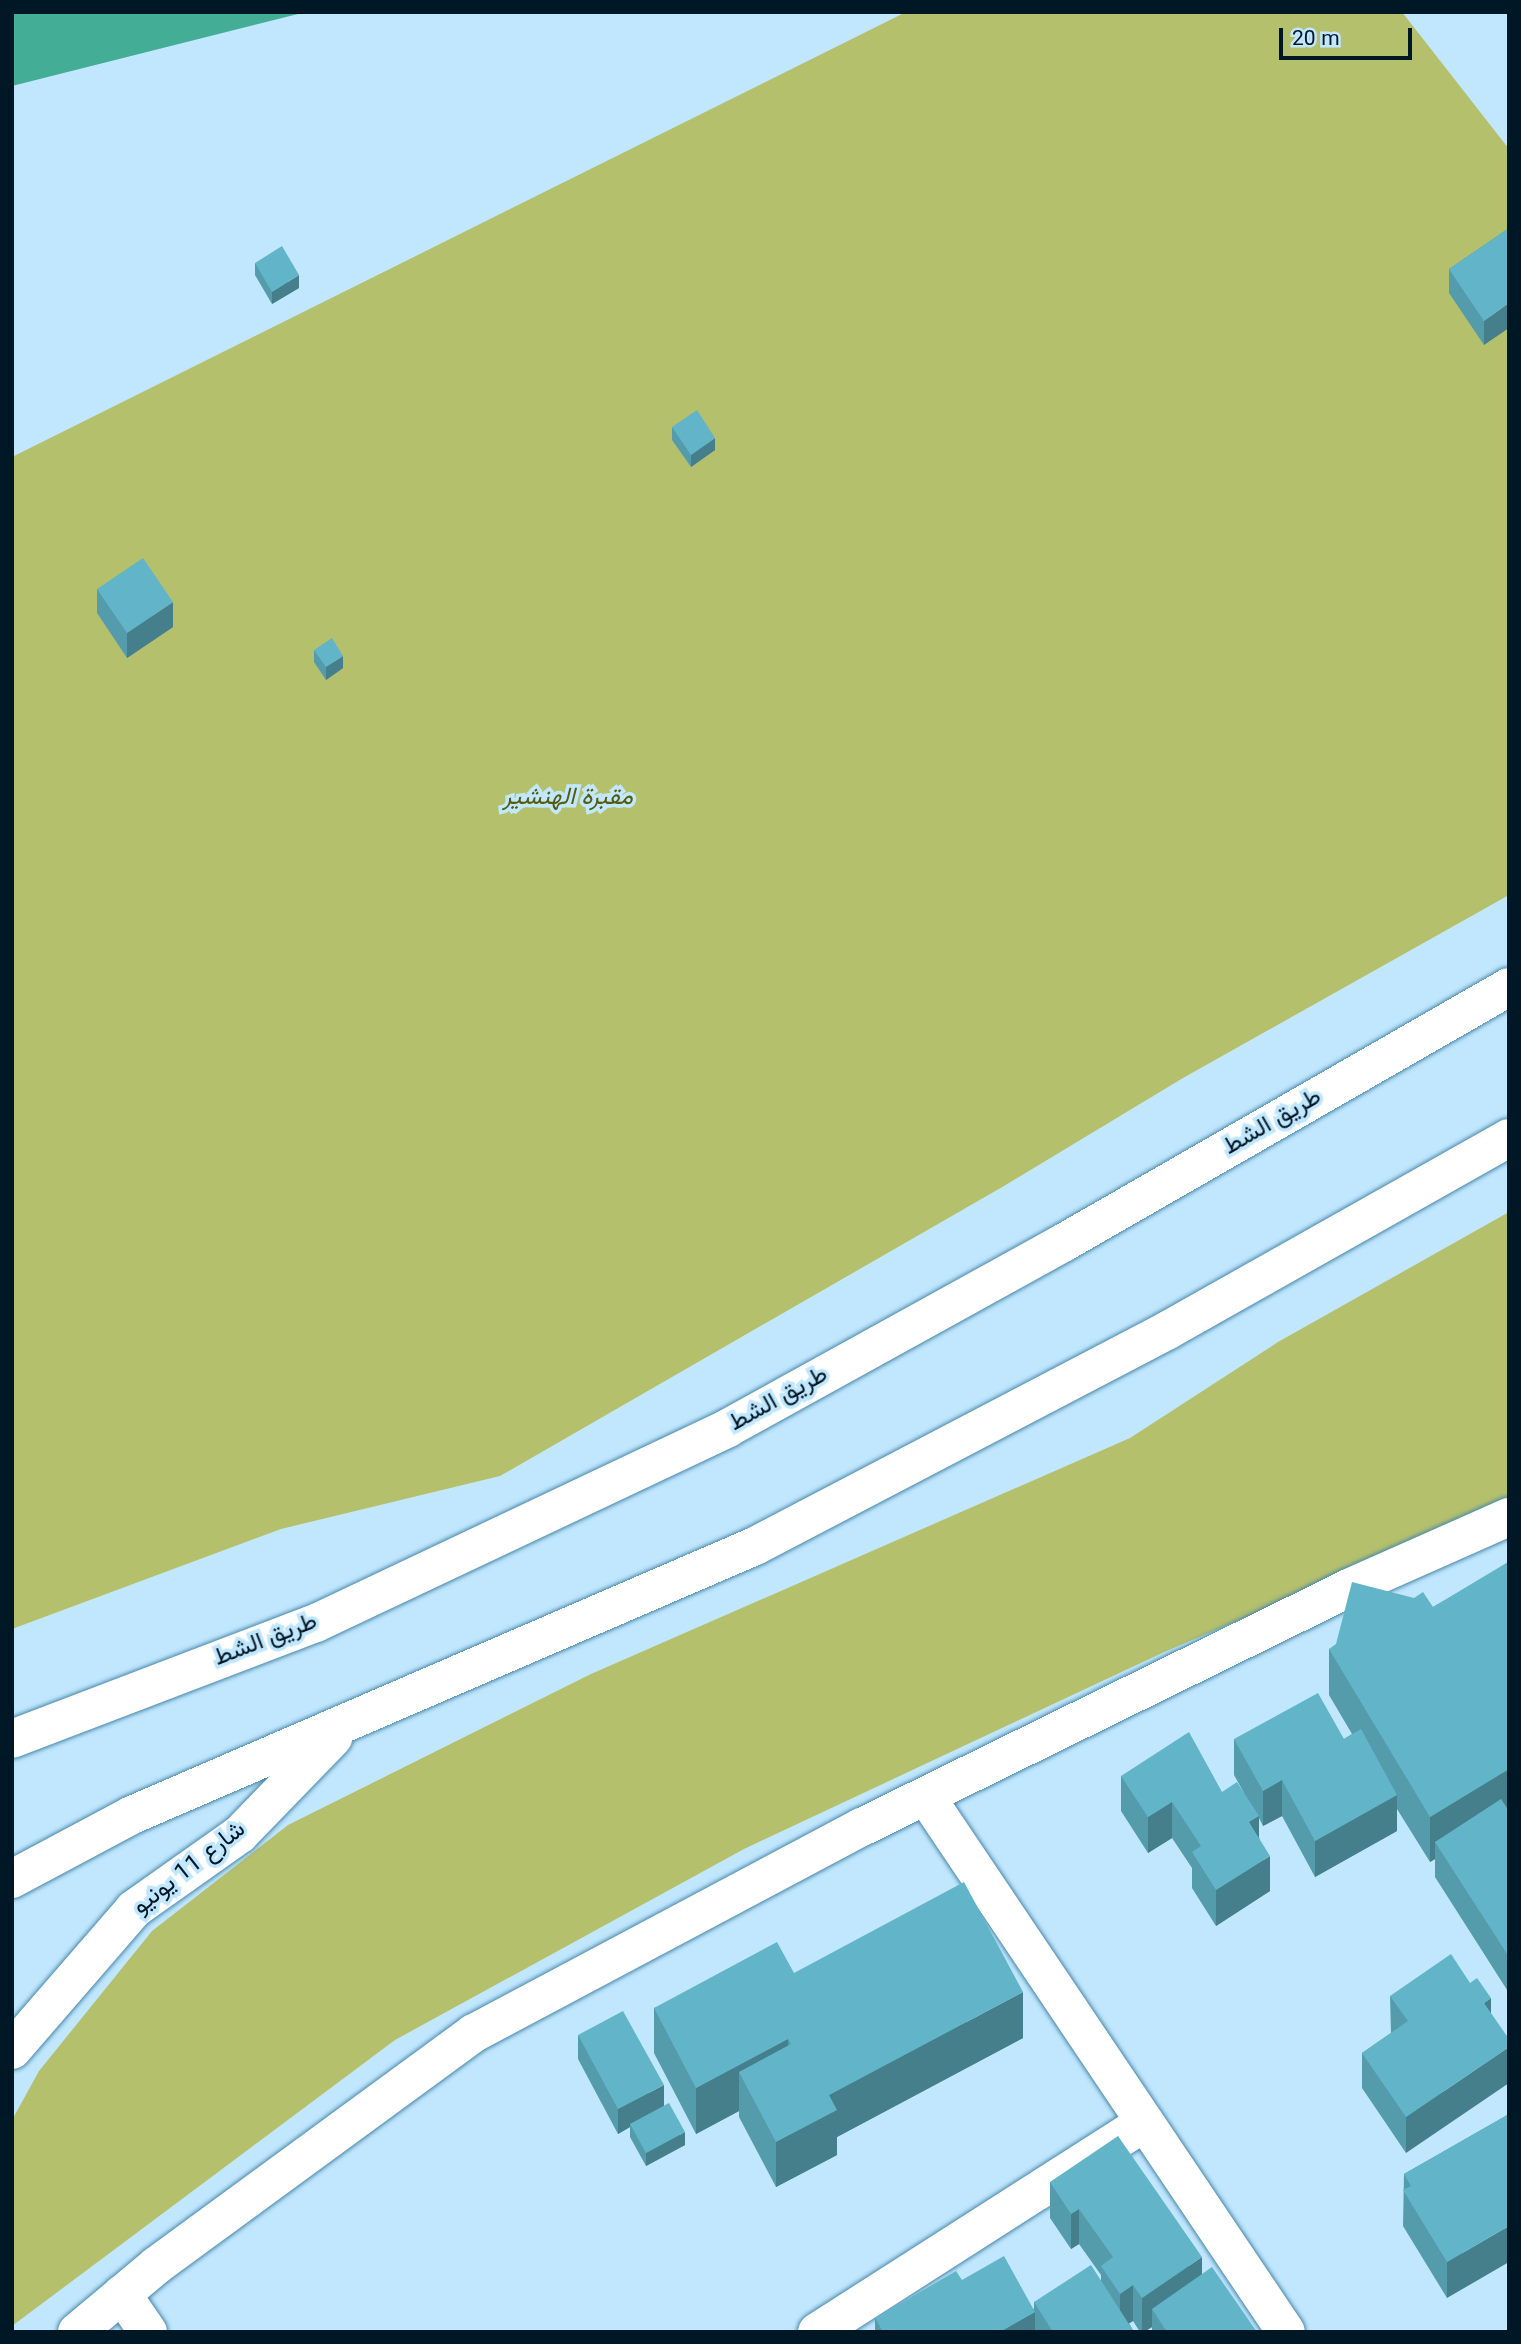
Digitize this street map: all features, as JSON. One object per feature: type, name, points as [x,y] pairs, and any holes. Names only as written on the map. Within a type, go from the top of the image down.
[{"type":"main road","name":"طريق الشط","points":[[12,1739],[316,1623],[728,1428],[1063,1243],[1509,987]]},
{"type":"main road","points":[[12,1879],[132,1815],[345,1726],[755,1546],[1168,1330],[1509,1138]]},
{"type":"main road","points":[[77,2332],[122,2294],[474,2033],[862,1827],[927,1798],[1351,1587],[1509,1517]]},
{"type":"main road","points":[[1351,1587],[1374,1620]]},
{"type":"main road","name":"شارع 11 يونيو","points":[[12,2050],[134,1909],[240,1834],[345,1726]]},
{"type":"main road","points":[[927,1798],[1286,2332]]},
{"type":"main road","points":[[817,2332],[1145,2122]]},
{"type":"main road","points":[[122,2294],[148,2332]]},
{"type":"green space","name":"مقبرة الهنشير","points":[[906,12],[1402,12],[1509,149],[1509,895],[1183,1078],[1004,1186],[500,1476],[281,1529],[12,1629],[12,457]]},
{"type":"green space","points":[[1509,1212],[1509,1504],[1162,1653],[744,1849],[395,2040],[12,2326],[12,2120],[39,2071],[152,1931],[288,1825],[591,1674],[1130,1438],[1278,1342]]},
{"type":"shaded area","points":[[12,12],[306,12],[12,86]]},
{"type":"building","points":[[1509,228],[1509,303],[1484,321],[1449,269]]},
{"type":"building","points":[[282,246],[299,275],[272,292],[255,263]]},
{"type":"building","points":[[697,410],[715,438],[691,455],[672,427]]},
{"type":"building","points":[[143,558],[173,602],[127,633],[97,589]]},
{"type":"building","points":[[332,638],[343,656],[326,667],[314,650]]},
{"type":"building","points":[[1508,1562],[1509,1769],[1430,1817],[1329,1649],[1336,1644],[1352,1582],[1414,1598],[1423,1592],[1433,1607]]},
{"type":"building","points":[[1318,1693],[1344,1739],[1361,1729],[1397,1795],[1315,1841],[1282,1780],[1263,1791],[1234,1739]]},
{"type":"building","points":[[1189,1732],[1222,1792],[1237,1782],[1259,1816],[1249,1822],[1270,1856],[1216,1890],[1192,1852],[1201,1846],[1172,1802],[1148,1817],[1121,1776]]},
{"type":"building","points":[[1501,1799],[1509,1811],[1509,1957],[1435,1842]]},
{"type":"building","points":[[964,1882],[1023,1992],[829,2095],[837,2110],[776,2142],[739,2072],[791,2044],[788,2039],[696,2088],[654,2008],[777,1942],[794,1973]]},
{"type":"building","points":[[1451,1954],[1470,1983],[1477,1978],[1491,1998],[1484,2003],[1509,2039],[1509,2047],[1406,2117],[1362,2053],[1408,2021],[1390,1996]]},
{"type":"building","points":[[623,2011],[664,2085],[618,2109],[578,2035]]},
{"type":"building","points":[[669,2103],[685,2132],[646,2153],[630,2124]]},
{"type":"building","points":[[1509,2114],[1509,2226],[1447,2262],[1403,2190],[1411,2186],[1404,2174]]},
{"type":"building","points":[[1118,2136],[1202,2257],[1142,2298],[1133,2285],[1120,2294],[1101,2266],[1113,2257],[1079,2209],[1071,2214],[1050,2182]]},
{"type":"building","points":[[1004,2256],[1035,2312],[1000,2332],[883,2332],[875,2318],[956,2271],[962,2280]]},
{"type":"building","points":[[1091,2265],[1134,2332],[1053,2332],[1034,2302]]},
{"type":"building","points":[[1212,2267],[1257,2332],[1167,2332],[1152,2309]]}]
